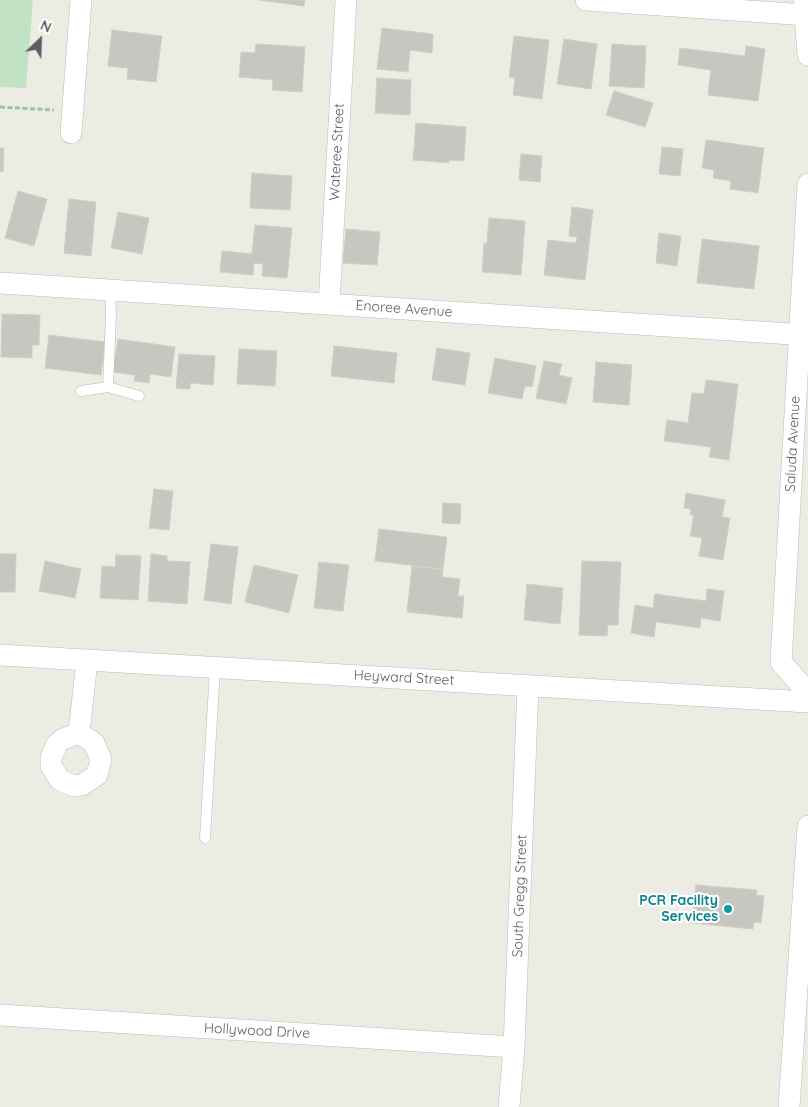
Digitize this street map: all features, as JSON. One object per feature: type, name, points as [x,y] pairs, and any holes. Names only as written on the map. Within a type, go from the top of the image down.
[{"type":"street","points":[[71,133],[81,0]]},
{"type":"street","name":"Wateree Street","points":[[329,304],[346,0]]},
{"type":"street","points":[[586,0],[806,10],[808,55]]},
{"type":"street","name":"Saluda Avenue","points":[[808,184],[803,335],[782,662],[808,693]]},
{"type":"street","name":"Enoree Avenue","points":[[0,283],[803,335]]},
{"type":"street","name":"Heyward Street","points":[[0,655],[808,702]]},
{"type":"street","points":[[79,733],[87,660]]},
{"type":"street","name":"South Gregg Street","points":[[509,1107],[514,1047],[528,686]]},
{"type":"street","points":[[789,1107],[808,826]]},
{"type":"street","name":"Hollywood Drive","points":[[0,1015],[514,1047]]},
{"type":"lane","points":[[108,387],[112,314],[110,290]]},
{"type":"lane","points":[[81,391],[108,387],[139,396]]},
{"type":"lane","points":[[205,838],[214,668]]},
{"type":"path","points":[[0,107],[73,111]]},
{"type":"green space","points":[[0,0],[33,0],[26,88],[0,87]]},
{"type":"building","points":[[259,0],[305,0],[304,6]]},
{"type":"building","points":[[382,28],[433,34],[432,53],[410,50],[408,72],[377,69]]},
{"type":"building","points":[[112,30],[162,36],[156,82],[127,79],[128,68],[108,66]]},
{"type":"building","points":[[514,36],[549,40],[542,99],[513,95],[515,78],[509,77]]},
{"type":"building","points":[[564,39],[597,44],[591,89],[557,84]]},
{"type":"building","points":[[256,44],[305,47],[302,92],[272,90],[273,80],[239,77],[241,52],[255,53]]},
{"type":"building","points":[[612,44],[646,46],[644,88],[609,86]]},
{"type":"building","points":[[746,46],[765,49],[758,101],[708,95],[711,70],[678,65],[680,48],[745,56]]},
{"type":"building","points":[[377,78],[411,80],[410,115],[375,113]]},
{"type":"building","points":[[614,91],[653,103],[645,127],[606,115]]},
{"type":"building","points":[[416,123],[466,127],[464,161],[449,160],[449,163],[413,160]]},
{"type":"building","points":[[706,140],[764,148],[758,193],[730,189],[731,181],[713,178],[714,170],[702,168]]},
{"type":"building","points":[[662,147],[683,149],[680,176],[659,174]]},
{"type":"building","points":[[0,148],[4,148],[3,172],[0,171]]},
{"type":"building","points":[[521,154],[542,156],[540,182],[519,180]]},
{"type":"building","points":[[252,173],[292,176],[290,210],[250,208]]},
{"type":"building","points":[[18,191],[47,199],[34,246],[5,238]]},
{"type":"building","points":[[69,199],[96,202],[91,256],[64,253]]},
{"type":"building","points":[[572,207],[593,210],[585,280],[544,275],[548,240],[576,243],[577,237],[569,236]]},
{"type":"building","points":[[118,212],[149,218],[142,254],[111,248]]},
{"type":"building","points":[[489,218],[525,221],[521,275],[482,272],[484,243],[487,243]]},
{"type":"building","points":[[255,225],[292,228],[287,278],[262,276],[263,264],[254,263],[253,275],[220,272],[222,251],[252,254]]},
{"type":"building","points":[[346,229],[380,232],[377,265],[343,263]]},
{"type":"building","points":[[659,233],[681,236],[677,266],[656,263]]},
{"type":"building","points":[[702,239],[759,246],[754,289],[697,283]]},
{"type":"building","points":[[2,314],[40,315],[39,345],[32,345],[32,358],[1,357]]},
{"type":"building","points":[[49,335],[105,342],[101,375],[45,368]]},
{"type":"building","points":[[118,339],[175,347],[171,377],[150,374],[149,383],[134,381],[135,375],[113,372]]},
{"type":"building","points":[[334,346],[397,353],[394,383],[331,376]]},
{"type":"building","points":[[437,348],[470,353],[465,385],[432,380]]},
{"type":"building","points":[[239,349],[277,351],[275,386],[237,384]]},
{"type":"building","points":[[179,354],[215,356],[213,385],[190,383],[190,389],[176,388]]},
{"type":"building","points":[[495,358],[536,366],[532,387],[525,386],[522,399],[488,393]]},
{"type":"building","points":[[544,361],[562,364],[559,375],[572,378],[566,404],[536,398]]},
{"type":"building","points":[[596,362],[632,365],[629,405],[593,402]]},
{"type":"building","points":[[706,380],[738,384],[729,460],[709,457],[711,447],[664,441],[667,420],[688,423],[692,393],[704,394]]},
{"type":"building","points":[[154,489],[173,491],[169,530],[149,528]]},
{"type":"building","points":[[686,493],[725,500],[722,517],[730,518],[723,560],[699,556],[702,538],[690,536],[694,515],[690,515],[691,509],[684,508]]},
{"type":"building","points":[[443,503],[461,504],[460,524],[442,523]]},
{"type":"building","points":[[379,529],[447,537],[443,569],[375,561]]},
{"type":"building","points":[[211,544],[238,547],[231,604],[204,600]]},
{"type":"building","points":[[0,554],[16,554],[15,592],[0,592]]},
{"type":"building","points":[[151,554],[167,556],[167,561],[190,562],[187,604],[148,601]]},
{"type":"building","points":[[116,555],[141,556],[138,600],[100,598],[102,566],[115,567]]},
{"type":"building","points":[[45,561],[81,569],[75,598],[39,591]]},
{"type":"building","points":[[582,561],[621,562],[618,625],[608,625],[607,636],[579,635]]},
{"type":"building","points":[[319,562],[349,565],[343,611],[314,608]]},
{"type":"building","points":[[254,565],[298,575],[289,613],[245,602]]},
{"type":"building","points":[[412,566],[443,570],[442,577],[460,579],[458,596],[464,596],[462,618],[407,612]]},
{"type":"building","points":[[527,584],[563,588],[560,624],[524,620]]},
{"type":"building","points":[[707,589],[724,591],[720,621],[701,618],[700,628],[656,622],[654,637],[631,633],[635,605],[653,608],[655,594],[706,601]]},
{"type":"building","name":"PCR Facility Services","points":[[696,885],[757,890],[756,895],[764,896],[761,923],[754,922],[753,929],[692,923]]},
{"type":"place","name":"PCR Facility Services","points":[[728,909]]}]
